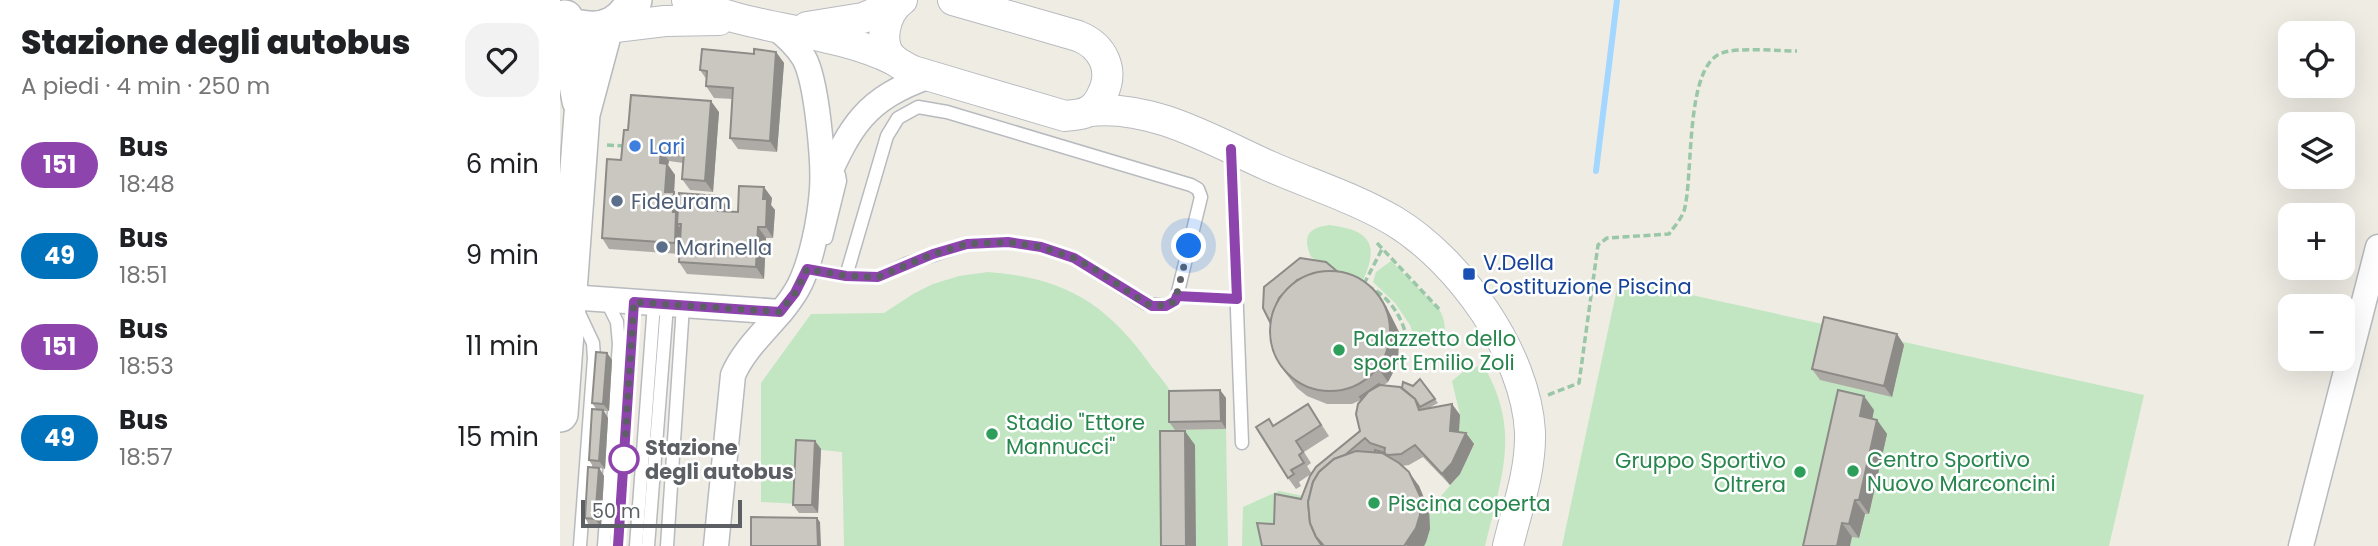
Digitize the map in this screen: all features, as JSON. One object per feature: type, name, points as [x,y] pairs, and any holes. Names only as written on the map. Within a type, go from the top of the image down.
[{"type":"main road","points":[[562,14],[586,29],[606,28],[621,20],[634,0]]},
{"type":"main road","points":[[562,14],[582,114]]},
{"type":"main road","points":[[560,414],[582,114],[606,28]]},
{"type":"street","points":[[687,0],[717,14],[741,21],[864,47],[913,71],[1065,116],[1089,111],[1118,110],[1174,124],[1375,211],[1403,227],[1428,246],[1472,295],[1494,325],[1519,378],[1526,402],[1530,433],[1528,465],[1508,546]]},
{"type":"street","points":[[953,0],[1078,36],[1095,44],[1125,90],[1174,124]]},
{"type":"street","points":[[782,28],[863,18],[899,2]]},
{"type":"street","points":[[894,60],[888,52],[884,35],[888,18],[899,2]]},
{"type":"street","points":[[606,28],[689,20],[741,21]]},
{"type":"street","points":[[782,28],[808,67],[827,178]]},
{"type":"street","points":[[1089,111],[1100,100],[1105,89],[1108,79],[1106,61]]},
{"type":"street","points":[[716,546],[731,382],[741,360],[795,293],[807,269],[827,178],[844,140],[868,111],[895,90],[930,76]]},
{"type":"street","points":[[2301,546],[2378,247]]},
{"type":"street","points":[[569,297],[780,312]]},
{"type":"lane","points":[[807,269],[846,276],[878,277],[915,261],[967,244],[1008,242],[1041,247],[1074,258],[1147,304],[1166,306],[1175,301],[1177,296],[1201,197],[1195,186],[928,107],[918,107],[898,118],[887,136],[846,276]]},
{"type":"lane","points":[[1231,149],[1242,443]]},
{"type":"lane","points":[[1177,296],[1237,299]]},
{"type":"lane","points":[[569,297],[593,343],[594,358],[580,546]]},
{"type":"lane","points":[[604,546],[619,344],[615,314],[606,300]]},
{"type":"lane","points":[[618,546],[668,305]]},
{"type":"lane","points":[[636,546],[668,305]]},
{"type":"lane","points":[[648,546],[668,305]]},
{"type":"lane","points":[[667,546],[668,305]]},
{"type":"path","points":[[1526,402],[1579,383],[1598,245],[1607,238],[1669,233],[1684,212],[1699,86],[1706,65],[1712,57],[1725,51],[1797,51]]},
{"type":"path","points":[[602,144],[631,146]]},
{"type":"path","points":[[1370,235],[1440,309]]},
{"type":"path","points":[[1364,284],[1382,248]]},
{"type":"path","points":[[1355,281],[1379,291],[1391,304],[1403,325],[1409,348]]},
{"type":"green space","points":[[1329,225],[1354,230],[1367,240],[1370,256],[1363,280],[1355,281],[1311,257],[1307,244],[1309,234],[1316,228]]},
{"type":"green space","points":[[1391,261],[1439,309],[1445,334],[1436,340],[1415,340],[1410,325],[1395,303],[1373,282],[1376,272]]},
{"type":"green space","name":"Stadio \"Ettore Mannucci\"","points":[[988,272],[1039,280],[1080,297],[1116,324],[1169,389],[1175,401],[1175,430],[1226,429],[1228,546],[844,546],[842,452],[802,448],[800,504],[761,502],[761,383],[811,314],[884,313],[933,284],[959,276]]},
{"type":"green space","name":"Centro Sportivo Nuovo Marconcini","points":[[1619,279],[2144,395],[2109,546],[1562,546]]},
{"type":"green space","points":[[1483,365],[1495,389],[1505,433],[1502,476],[1485,546],[1424,546],[1430,529],[1429,510],[1460,474],[1474,445],[1458,442],[1460,415],[1452,381],[1464,371]]},
{"type":"green space","points":[[1279,491],[1313,498],[1267,546],[1242,546],[1243,507]]},
{"type":"building","points":[[702,49],[754,54],[754,49],[776,52],[770,141],[730,138],[733,88],[706,86],[707,71],[700,70]]},
{"type":"building","points":[[631,95],[711,101],[705,181],[682,179],[684,152],[661,150],[660,163],[667,164],[665,192],[674,192],[675,243],[602,238],[607,159],[621,160],[624,130],[628,130]]},
{"type":"building","points":[[739,186],[764,187],[763,199],[767,199],[766,227],[758,227],[756,267],[679,262],[679,193],[719,196],[718,211],[738,212]]},
{"type":"building","points":[[1300,258],[1326,262],[1338,272],[1314,273],[1297,280],[1279,298],[1270,322],[1263,308],[1264,287]]},
{"type":"building","name":"Palazzetto dello sport Emilio Zoli","points":[[1330,271],[1353,276],[1372,289],[1385,308],[1390,331],[1385,354],[1372,373],[1353,386],[1330,391],[1307,386],[1288,373],[1275,354],[1270,331],[1275,308],[1288,289],[1307,276]]},
{"type":"building","points":[[1824,317],[1897,334],[1884,386],[1812,369]]},
{"type":"building","points":[[596,352],[607,353],[603,404],[592,403]]},
{"type":"building","points":[[1420,379],[1435,399],[1420,407],[1402,388],[1403,382],[1413,386]]},
{"type":"building","points":[[1379,384],[1380,386],[1368,392],[1362,399],[1360,397]]},
{"type":"building","points":[[1380,385],[1400,387],[1415,399],[1419,410],[1452,404],[1450,431],[1466,433],[1452,463],[1442,474],[1415,445],[1401,454],[1388,455],[1384,454],[1385,448],[1370,443],[1365,438],[1345,455],[1334,459],[1319,472],[1313,482],[1308,502],[1310,523],[1322,546],[1262,546],[1257,523],[1274,524],[1275,494],[1301,499],[1316,467],[1360,431],[1356,414],[1358,404],[1368,392]]},
{"type":"building","points":[[1220,390],[1221,421],[1169,422],[1169,391]]},
{"type":"building","points":[[1838,390],[1864,396],[1860,416],[1877,420],[1859,500],[1855,500],[1849,524],[1842,523],[1837,546],[1803,546]]},
{"type":"building","points":[[1308,404],[1321,425],[1296,441],[1303,452],[1299,455],[1304,463],[1291,470],[1294,474],[1288,478],[1256,427],[1269,419],[1273,426]]},
{"type":"building","points":[[592,409],[603,410],[599,461],[589,460]]},
{"type":"building","points":[[1160,431],[1185,431],[1186,546],[1161,546]]},
{"type":"building","points":[[796,440],[815,441],[812,505],[793,505]]},
{"type":"building","name":"Piscina coperta","points":[[1356,451],[1382,453],[1409,472],[1420,496],[1420,515],[1416,528],[1404,546],[1324,546],[1316,537],[1310,523],[1308,502],[1313,482],[1319,472],[1334,459]]},
{"type":"building","points":[[588,467],[599,468],[595,519],[585,518]]},
{"type":"building","points":[[751,517],[817,518],[818,546],[751,546]]},
{"type":"waterway","points":[[1596,171],[1617,0]]},
{"type":"bus line","name":"151","points":[[618,546],[634,302],[780,312],[795,293],[807,269],[846,276],[878,277],[933,254],[967,244],[993,242],[1041,247],[1074,258],[1152,306],[1166,306],[1175,301],[1177,296],[1237,299],[1231,149]]},
{"type":"place","name":"Lari","points":[[635,146]]},
{"type":"place","name":"Fideuram","points":[[617,201]]},
{"type":"place","name":"Marinella","points":[[662,247]]},
{"type":"place","name":"V.Della Costituzione Piscina","points":[[1469,274]]},
{"type":"place","name":"Palazzetto dello sport Emilio Zoli","points":[[1339,350]]},
{"type":"place","name":"Stadio \"Ettore Mannucci\"","points":[[992,434]]},
{"type":"place","name":"Stazione degli autobus","points":[[624,459]]},
{"type":"place","name":"Centro Sportivo Nuovo Marconcini","points":[[1853,471]]},
{"type":"place","name":"Gruppo Sportivo Oltrera","points":[[1800,472]]},
{"type":"place","name":"Piscina coperta","points":[[1374,503]]},
{"type":"route","points":[[624,459],[634,302],[780,312],[795,293],[807,269],[846,276],[878,277],[906,264],[967,244],[1008,242],[1041,247],[1074,258],[1147,304],[1166,306],[1175,301],[1189,246]]}]
